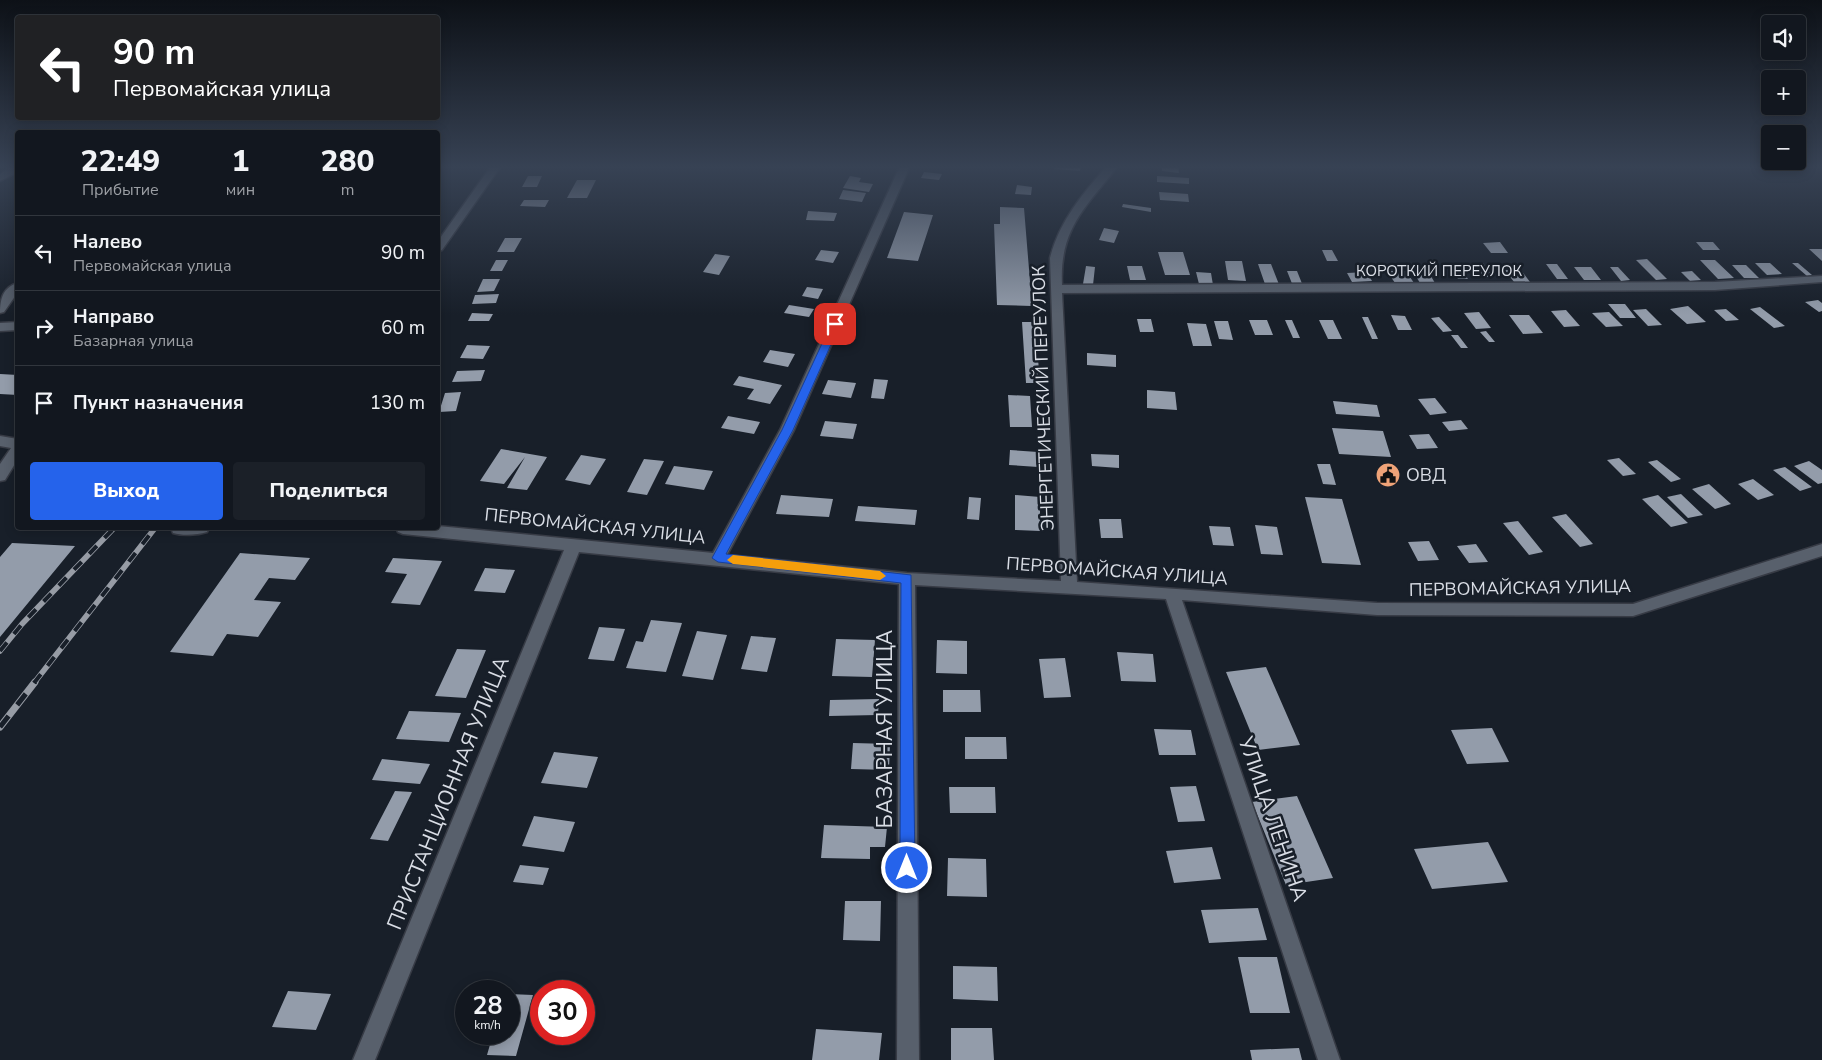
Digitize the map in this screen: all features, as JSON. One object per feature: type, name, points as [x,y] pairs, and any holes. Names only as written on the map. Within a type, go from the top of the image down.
[{"type":"street","points":[[440,245],[461,215]]},
{"type":"street","points":[[718,558],[787,430],[883,215]]},
{"type":"street","name":"ЭНЕРГЕТИЧЕСКИЙ ПЕРЕУЛОК","points":[[1069,587],[1056,256],[1067,224],[1073,215]]},
{"type":"street","name":"КОРОТКИЙ ПЕРЕУЛОК","points":[[1056,289],[1715,286],[1822,279]]},
{"type":"street","points":[[0,310],[10,292],[15,288]]},
{"type":"street","points":[[0,327],[15,326]]},
{"type":"street","points":[[0,441],[15,444]]},
{"type":"street","points":[[0,457],[15,447]]},
{"type":"street","points":[[0,476],[15,450]]},
{"type":"street","name":"ПЕРВОМАЙСКАЯ УЛИЦА","points":[[424,530],[718,558],[907,579],[1069,587],[1377,610],[1633,610],[1822,550]]},
{"type":"street","name":"ПРИСТАНЦИОННАЯ УЛИЦА","points":[[364,1060],[574,544]]},
{"type":"street","name":"БАЗАРНАЯ УЛИЦА","points":[[907,579],[908,1060]]},
{"type":"street","name":"УЛИЦА ЛЕНИНА","points":[[1172,594],[1329,1060]]},
{"type":"building","points":[[807,215],[836,215],[834,221],[806,220]]},
{"type":"building","points":[[903,215],[933,215],[918,261],[887,258]]},
{"type":"building","points":[[1000,215],[1025,215],[1032,306],[997,305],[994,224],[1000,224]]},
{"type":"building","points":[[1104,228],[1119,231],[1114,243],[1099,240]]},
{"type":"building","points":[[505,238],[522,238],[514,252],[497,252]]},
{"type":"building","points":[[1500,242],[1508,253],[1491,253],[1483,243]]},
{"type":"building","points":[[1696,242],[1713,242],[1720,250],[1703,250]]},
{"type":"building","points":[[1809,249],[1822,249],[1822,261]]},
{"type":"building","points":[[821,250],[839,252],[833,263],[815,260]]},
{"type":"building","points":[[1322,250],[1332,250],[1338,261],[1327,261]]},
{"type":"building","points":[[1158,252],[1183,252],[1190,275],[1165,275]]},
{"type":"building","points":[[715,254],[730,256],[719,275],[703,272]]},
{"type":"building","points":[[1647,259],[1667,279],[1656,280],[1636,260]]},
{"type":"building","points":[[496,260],[508,260],[502,271],[490,271]]},
{"type":"building","points":[[1700,260],[1715,260],[1734,278],[1718,279]]},
{"type":"building","points":[[1225,261],[1242,261],[1246,281],[1228,280]]},
{"type":"building","points":[[1447,263],[1457,263],[1468,279],[1458,279]]},
{"type":"building","points":[[1467,263],[1483,263],[1493,277],[1476,277]]},
{"type":"building","points":[[1755,263],[1770,263],[1782,274],[1767,275]]},
{"type":"building","points":[[1792,263],[1798,263],[1812,275],[1807,276]]},
{"type":"building","points":[[1258,264],[1271,264],[1280,287],[1266,287]]},
{"type":"building","points":[[1546,264],[1557,264],[1568,279],[1557,279]]},
{"type":"building","points":[[1732,265],[1746,265],[1759,278],[1744,278]]},
{"type":"building","points":[[1086,266],[1095,267],[1093,285],[1083,284]]},
{"type":"building","points":[[1127,266],[1142,266],[1146,280],[1130,280]]},
{"type":"building","points":[[1574,267],[1591,267],[1601,280],[1584,280]]},
{"type":"building","points":[[1610,267],[1618,267],[1630,280],[1621,281]]},
{"type":"building","points":[[1505,270],[1521,270],[1530,282],[1514,282]]},
{"type":"building","points":[[1287,271],[1297,271],[1303,286],[1293,286]]},
{"type":"building","points":[[1387,271],[1406,271],[1414,283],[1395,283]]},
{"type":"building","points":[[1692,271],[1701,280],[1690,281],[1681,272]]},
{"type":"building","points":[[1196,272],[1211,273],[1213,285],[1199,284]]},
{"type":"building","points":[[1367,272],[1372,281],[1352,282],[1347,273]]},
{"type":"building","points":[[1414,273],[1429,273],[1435,283],[1420,283]]},
{"type":"building","points":[[483,279],[500,279],[494,291],[477,292]]},
{"type":"building","points":[[807,287],[823,289],[818,299],[802,296]]},
{"type":"building","points":[[499,294],[496,303],[472,304],[475,295]]},
{"type":"building","points":[[1818,300],[1822,303],[1822,311],[1819,312],[1805,302]]},
{"type":"building","points":[[1608,304],[1625,304],[1636,318],[1620,318]]},
{"type":"building","points":[[789,305],[814,309],[809,317],[784,313]]},
{"type":"building","points":[[1688,306],[1706,322],[1687,324],[1670,309]]},
{"type":"building","points":[[1760,307],[1785,326],[1774,328],[1750,309]]},
{"type":"building","points":[[1646,309],[1662,325],[1648,326],[1633,310]]},
{"type":"building","points":[[1726,309],[1739,320],[1726,321],[1714,310]]},
{"type":"building","points":[[1566,310],[1580,326],[1564,327],[1551,311]]},
{"type":"building","points":[[1479,312],[1491,328],[1476,329],[1464,313]]},
{"type":"building","points":[[1609,312],[1623,326],[1606,327],[1592,313]]},
{"type":"building","points":[[472,313],[493,314],[489,321],[468,321]]},
{"type":"building","points":[[1391,315],[1405,316],[1412,330],[1398,330]]},
{"type":"building","points":[[1509,315],[1529,315],[1543,333],[1523,334]]},
{"type":"building","points":[[1362,317],[1368,317],[1378,339],[1372,339]]},
{"type":"building","points":[[1439,317],[1452,331],[1443,332],[1431,318]]},
{"type":"building","points":[[1137,319],[1151,319],[1154,332],[1140,332]]},
{"type":"building","points":[[1249,320],[1267,320],[1273,335],[1255,335]]},
{"type":"building","points":[[1285,320],[1292,320],[1300,338],[1293,338]]},
{"type":"building","points":[[1319,320],[1333,320],[1342,339],[1328,339]]},
{"type":"building","points":[[1214,321],[1228,321],[1233,340],[1219,339]]},
{"type":"building","points":[[1022,322],[1035,322],[1040,383],[1026,383]]},
{"type":"building","points":[[1187,323],[1206,324],[1212,346],[1193,346]]},
{"type":"building","points":[[1486,331],[1495,342],[1489,342],[1480,332]]},
{"type":"building","points":[[1451,335],[1458,335],[1468,348],[1461,348]]},
{"type":"building","points":[[467,345],[490,346],[483,359],[460,358]]},
{"type":"building","points":[[770,350],[795,354],[788,367],[763,362]]},
{"type":"building","points":[[1087,353],[1116,355],[1116,367],[1087,365]]},
{"type":"building","points":[[485,370],[481,381],[452,382],[457,371]]},
{"type":"building","points":[[0,374],[15,375],[15,395],[0,394]]},
{"type":"building","points":[[739,376],[782,385],[770,404],[747,399],[754,389],[733,385]]},
{"type":"building","points":[[874,379],[888,380],[884,399],[871,398]]},
{"type":"building","points":[[828,380],[856,383],[851,398],[822,394]]},
{"type":"building","points":[[1147,390],[1175,392],[1177,410],[1147,408]]},
{"type":"building","points":[[461,392],[456,411],[440,412],[445,393]]},
{"type":"building","points":[[1008,395],[1030,396],[1032,427],[1010,427]]},
{"type":"building","points":[[1435,398],[1447,413],[1430,415],[1418,399]]},
{"type":"building","points":[[1333,401],[1377,405],[1380,417],[1336,414]]},
{"type":"building","points":[[728,416],[760,422],[754,434],[721,428]]},
{"type":"building","points":[[1461,420],[1468,429],[1449,431],[1442,422]]},
{"type":"building","points":[[825,421],[857,424],[853,439],[820,436]]},
{"type":"building","points":[[1332,428],[1383,431],[1391,457],[1339,454]]},
{"type":"building","points":[[1429,434],[1438,448],[1417,449],[1409,435]]},
{"type":"building","points":[[501,449],[547,457],[527,490],[507,488],[525,457],[504,484],[480,481]]},
{"type":"building","points":[[1010,450],[1038,452],[1038,467],[1009,465]]},
{"type":"building","points":[[1091,454],[1119,455],[1119,468],[1092,466]]},
{"type":"building","points":[[581,455],[606,459],[590,485],[565,480]]},
{"type":"building","points":[[1619,458],[1636,474],[1623,476],[1607,460]]},
{"type":"building","points":[[644,459],[664,461],[647,495],[627,492]]},
{"type":"building","points":[[1657,460],[1681,479],[1671,482],[1648,462]]},
{"type":"building","points":[[1809,461],[1822,470],[1822,483],[1818,484],[1794,466]]},
{"type":"building","points":[[1317,464],[1330,464],[1336,485],[1323,484]]},
{"type":"building","points":[[674,466],[713,471],[704,490],[665,484]]},
{"type":"building","points":[[1785,467],[1812,487],[1800,491],[1773,470]]},
{"type":"building","points":[[1753,479],[1774,495],[1758,500],[1738,484]]},
{"type":"building","points":[[1709,484],[1731,504],[1715,509],[1692,489]]},
{"type":"building","points":[[1681,494],[1703,515],[1688,518],[1667,497]]},
{"type":"building","points":[[781,495],[833,499],[829,517],[776,514]]},
{"type":"building","points":[[1015,495],[1040,497],[1040,531],[1015,530]]},
{"type":"building","points":[[1658,495],[1688,523],[1671,527],[1642,499]]},
{"type":"building","points":[[969,497],[981,498],[979,520],[967,519]]},
{"type":"building","points":[[1305,497],[1342,499],[1361,565],[1322,563]]},
{"type":"building","points":[[858,506],[917,510],[915,525],[855,521]]},
{"type":"building","points":[[1566,514],[1593,544],[1580,547],[1552,517]]},
{"type":"building","points":[[1099,519],[1121,519],[1123,538],[1101,538]]},
{"type":"building","points":[[1518,521],[1543,552],[1529,555],[1503,523]]},
{"type":"building","points":[[1255,525],[1277,527],[1283,555],[1261,554]]},
{"type":"building","points":[[1209,526],[1230,527],[1234,546],[1213,545]]},
{"type":"building","points":[[1429,541],[1439,560],[1418,561],[1408,542]]},
{"type":"building","points":[[12,543],[75,546],[0,637],[0,557]]},
{"type":"building","points":[[1476,544],[1488,562],[1469,563],[1457,546]]},
{"type":"building","points":[[240,553],[310,558],[295,580],[269,578],[254,600],[281,602],[258,637],[227,634],[213,656],[170,652]]},
{"type":"building","points":[[393,558],[442,561],[420,605],[391,603],[407,574],[385,572]]},
{"type":"building","points":[[485,568],[515,570],[505,593],[474,591]]},
{"type":"building","points":[[651,620],[682,623],[666,672],[626,668],[636,641],[643,642]]},
{"type":"building","points":[[599,627],[625,629],[614,661],[588,659]]},
{"type":"building","points":[[697,631],[727,635],[713,680],[682,676]]},
{"type":"building","points":[[751,636],[776,638],[767,672],[741,669]]},
{"type":"building","points":[[836,639],[875,640],[872,677],[832,676]]},
{"type":"building","points":[[937,640],[967,641],[967,674],[936,673]]},
{"type":"building","points":[[457,649],[486,650],[466,698],[435,696]]},
{"type":"building","points":[[1117,652],[1153,654],[1156,682],[1121,681]]},
{"type":"building","points":[[1065,658],[1071,697],[1044,698],[1039,659]]},
{"type":"building","points":[[1266,667],[1300,745],[1258,750],[1226,672]]},
{"type":"building","points":[[943,690],[980,690],[981,712],[943,712]]},
{"type":"building","points":[[879,699],[878,715],[829,716],[830,700]]},
{"type":"building","points":[[409,711],[461,713],[449,742],[396,739]]},
{"type":"building","points":[[1492,728],[1509,762],[1467,764],[1451,730]]},
{"type":"building","points":[[1154,729],[1191,730],[1196,755],[1159,755]]},
{"type":"building","points":[[965,737],[1006,737],[1007,759],[965,759]]},
{"type":"building","points":[[853,743],[890,744],[889,770],[851,769]]},
{"type":"building","points":[[554,752],[598,757],[587,788],[541,783]]},
{"type":"building","points":[[382,759],[430,764],[420,784],[372,780]]},
{"type":"building","points":[[1196,786],[1205,821],[1178,822],[1170,787]]},
{"type":"building","points":[[949,787],[995,787],[996,813],[950,813]]},
{"type":"building","points":[[395,791],[412,792],[388,841],[370,839]]},
{"type":"building","points":[[1297,796],[1333,878],[1286,885],[1252,802]]},
{"type":"building","points":[[534,816],[575,822],[564,852],[522,846]]},
{"type":"building","points":[[824,825],[887,827],[885,847],[870,847],[870,859],[821,858]]},
{"type":"building","points":[[1488,842],[1508,882],[1432,889],[1414,849]]},
{"type":"building","points":[[1212,847],[1221,879],[1174,883],[1166,851]]},
{"type":"building","points":[[948,858],[986,859],[987,897],[947,896]]},
{"type":"building","points":[[520,865],[549,868],[543,885],[513,882]]},
{"type":"building","points":[[845,901],[881,901],[880,941],[843,940]]},
{"type":"building","points":[[1258,908],[1267,940],[1209,943],[1201,910]]},
{"type":"building","points":[[1238,957],[1277,957],[1290,1013],[1250,1013]]},
{"type":"building","points":[[953,966],[997,967],[998,1001],[953,999]]},
{"type":"building","points":[[288,991],[331,994],[316,1030],[272,1027]]},
{"type":"building","points":[[520,994],[530,995],[530,1006],[520,1042]]},
{"type":"building","points":[[951,1028],[992,1028],[994,1060],[951,1060]]},
{"type":"building","points":[[816,1029],[882,1033],[879,1060],[812,1060]]},
{"type":"building","points":[[490,1045],[519,1045],[516,1056],[487,1055]]},
{"type":"building","points":[[1299,1048],[1302,1060],[1252,1060],[1250,1050]]},
{"type":"railway","points":[[0,651],[22,624],[112,530]]},
{"type":"railway","points":[[34,683],[153,530]]},
{"type":"railway","points":[[0,727],[35,682]]},
{"type":"slow traffic","points":[[733,560],[880,576]]},
{"type":"place","name":"ОВД","points":[[1388,475]]},
{"type":"route","points":[[835,324],[787,430],[718,558],[907,579],[907,868]]}]
